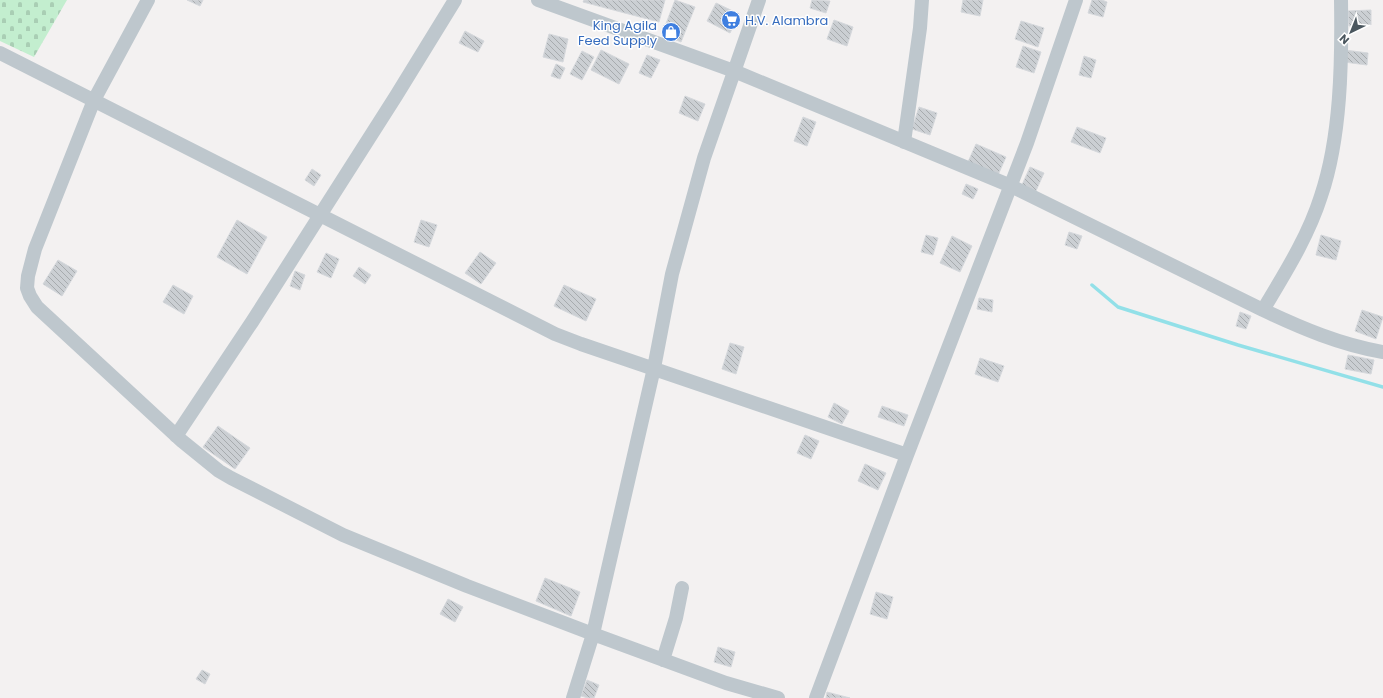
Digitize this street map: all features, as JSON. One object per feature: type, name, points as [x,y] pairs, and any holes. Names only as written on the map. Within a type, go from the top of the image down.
[{"type":"street","points":[[148,0],[94,100],[35,249],[28,276],[27,288],[37,307],[176,436],[231,478],[344,535],[467,586],[726,683],[778,698]]},
{"type":"street","points":[[176,436],[321,215],[455,0]]},
{"type":"street","points":[[538,0],[734,72],[1011,186],[1294,325],[1321,335],[1371,350],[1383,352]]},
{"type":"street","points":[[573,698],[593,634],[654,368],[672,274],[704,158],[759,0]]},
{"type":"street","points":[[904,142],[918,42],[922,0]]},
{"type":"street","points":[[816,698],[907,455],[1011,186],[1076,0]]},
{"type":"street","points":[[1262,310],[1285,274],[1308,230],[1322,196],[1333,155],[1338,113],[1341,0]]},
{"type":"street","points":[[0,53],[555,334],[907,455]]},
{"type":"street","points":[[663,660],[676,618],[682,588]]},
{"type":"green space","points":[[0,0],[67,0],[34,57],[0,41]]},
{"type":"building","points":[[187,0],[203,0],[200,6]]},
{"type":"building","points":[[584,0],[665,0],[659,22],[583,2]]},
{"type":"building","points":[[675,0],[695,7],[681,42],[662,34]]},
{"type":"building","points":[[812,0],[830,1],[826,13],[810,8]]},
{"type":"building","points":[[963,0],[983,0],[980,16],[961,12]]},
{"type":"building","points":[[1092,0],[1102,0],[1107,2],[1103,17],[1088,13]]},
{"type":"building","points":[[716,3],[739,14],[730,33],[707,21]]},
{"type":"building","points":[[1371,10],[1371,25],[1349,26],[1348,11]]},
{"type":"building","points":[[834,20],[853,27],[847,46],[827,39]]},
{"type":"building","points":[[1021,21],[1044,28],[1038,47],[1015,39]]},
{"type":"building","points":[[465,31],[484,41],[478,52],[459,43]]},
{"type":"building","points":[[549,34],[568,39],[563,62],[543,57]]},
{"type":"building","points":[[1023,46],[1041,52],[1034,73],[1016,67]]},
{"type":"building","points":[[601,50],[629,64],[619,84],[591,70]]},
{"type":"building","points":[[1345,50],[1368,53],[1367,65],[1344,62]]},
{"type":"building","points":[[582,51],[594,57],[582,80],[570,74]]},
{"type":"building","points":[[647,55],[660,60],[651,78],[639,73]]},
{"type":"building","points":[[1084,56],[1096,60],[1091,78],[1079,75]]},
{"type":"building","points":[[556,64],[565,68],[560,79],[551,76]]},
{"type":"building","points":[[685,96],[705,104],[698,121],[679,113]]},
{"type":"building","points":[[919,107],[937,113],[930,135],[912,129]]},
{"type":"building","points":[[803,117],[816,122],[807,146],[794,141]]},
{"type":"building","points":[[1077,127],[1106,138],[1100,153],[1071,142]]},
{"type":"building","points":[[976,144],[1006,157],[998,175],[968,162]]},
{"type":"building","points":[[1030,167],[1044,173],[1035,193],[1021,187]]},
{"type":"building","points":[[312,169],[321,175],[314,186],[305,180]]},
{"type":"building","points":[[966,184],[978,189],[973,199],[962,194]]},
{"type":"building","points":[[237,220],[267,237],[247,274],[217,257]]},
{"type":"building","points":[[421,220],[437,225],[429,247],[414,242]]},
{"type":"building","points":[[1069,232],[1082,236],[1077,249],[1065,245]]},
{"type":"building","points":[[926,235],[938,238],[933,255],[921,252]]},
{"type":"building","points":[[1321,235],[1341,241],[1336,260],[1316,255]]},
{"type":"building","points":[[952,236],[972,246],[960,272],[940,263]]},
{"type":"building","points":[[480,252],[496,263],[481,284],[465,273]]},
{"type":"building","points":[[326,253],[339,259],[331,278],[317,272]]},
{"type":"building","points":[[58,260],[77,271],[62,296],[43,284]]},
{"type":"building","points":[[359,267],[371,275],[365,284],[353,276]]},
{"type":"building","points":[[295,271],[305,275],[300,290],[290,286]]},
{"type":"building","points":[[173,285],[193,296],[184,314],[163,302]]},
{"type":"building","points":[[564,285],[596,299],[586,321],[554,306]]},
{"type":"building","points":[[979,298],[993,300],[992,312],[977,309]]},
{"type":"building","points":[[1362,310],[1383,317],[1376,339],[1355,331]]},
{"type":"building","points":[[1240,312],[1251,316],[1246,329],[1236,326]]},
{"type":"building","points":[[730,343],[744,347],[736,374],[722,369]]},
{"type":"building","points":[[1348,355],[1374,360],[1371,374],[1345,369]]},
{"type":"building","points":[[980,358],[1004,366],[998,382],[975,374]]},
{"type":"building","points":[[834,403],[849,411],[842,424],[828,417]]},
{"type":"building","points":[[882,406],[908,415],[904,426],[878,417]]},
{"type":"building","points":[[218,426],[250,448],[235,469],[203,447]]},
{"type":"building","points":[[805,435],[819,441],[811,459],[797,453]]},
{"type":"building","points":[[865,464],[886,473],[878,490],[858,481]]},
{"type":"building","points":[[545,578],[580,592],[571,616],[536,601]]},
{"type":"building","points":[[876,592],[893,597],[887,619],[870,614]]},
{"type":"building","points":[[448,599],[463,607],[455,622],[440,614]]},
{"type":"building","points":[[718,647],[735,652],[731,667],[714,662]]},
{"type":"building","points":[[202,670],[210,674],[205,684],[196,679]]},
{"type":"building","points":[[587,680],[599,685],[594,698],[581,696]]},
{"type":"building","points":[[827,692],[850,698],[826,698]]},
{"type":"waterway","points":[[1092,285],[1118,307],[1238,345],[1383,387]]},
{"type":"place","name":"H.V. Alambra","points":[[731,20]]},
{"type":"place","name":"King Agila Feed Supply","points":[[671,32]]}]
